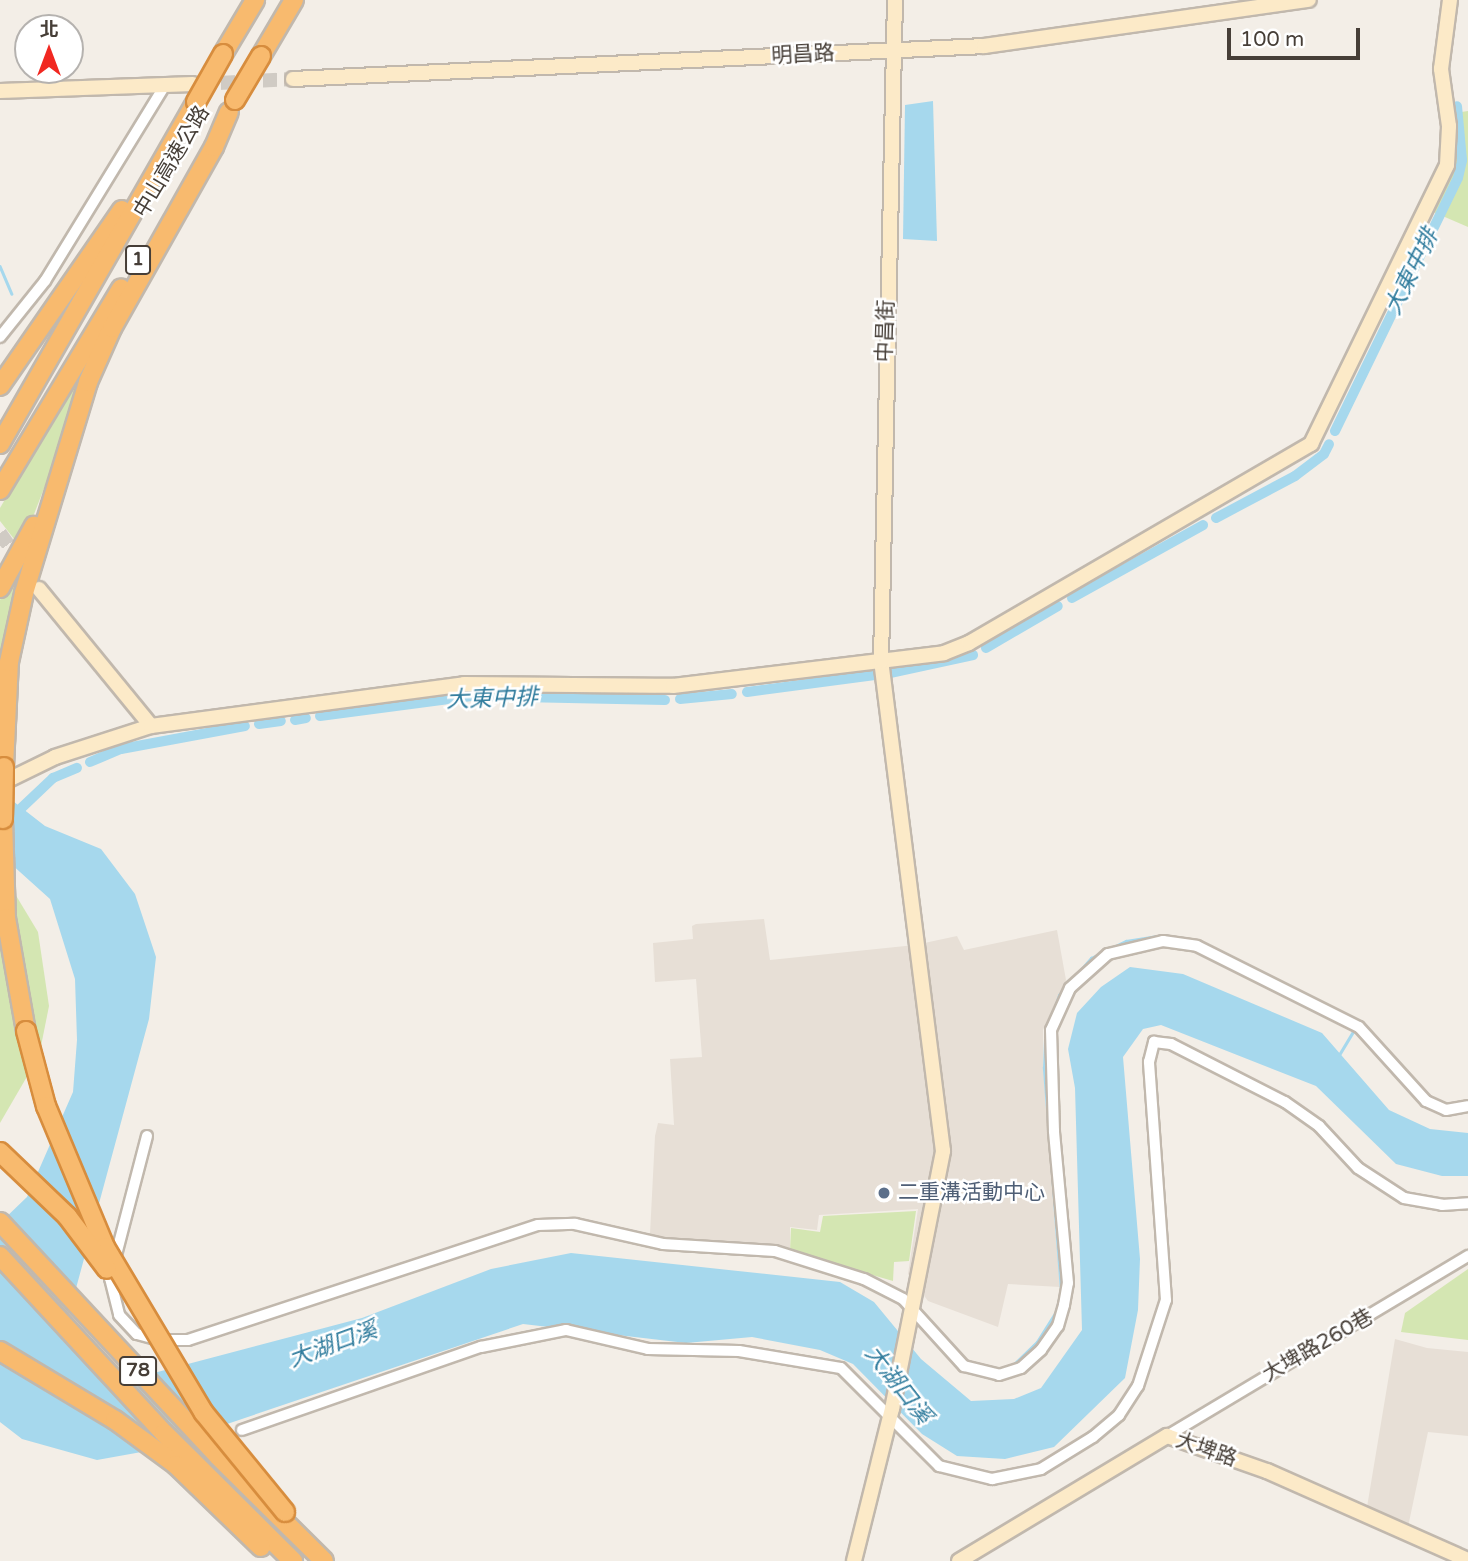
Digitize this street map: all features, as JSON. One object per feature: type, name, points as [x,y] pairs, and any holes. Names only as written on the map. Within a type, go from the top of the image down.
[{"type":"highway","name":"中山高速公路","points":[[0,444],[255,0]]},
{"type":"highway","name":"中山高速公路","points":[[0,490],[293,0]]},
{"type":"highway","points":[[0,588],[32,530],[112,328],[214,147],[232,106]]},
{"type":"highway","points":[[0,386],[192,109]]},
{"type":"highway","points":[[68,442],[24,593],[9,662],[2,853],[6,918],[26,1031],[46,1106],[80,1193],[160,1342]]},
{"type":"highway","points":[[0,1152],[66,1216],[160,1342],[224,1440],[283,1514],[334,1561]]},
{"type":"highway","name":"78","points":[[0,1222],[283,1514],[324,1561]]},
{"type":"highway","name":"78","points":[[0,1256],[293,1561]]},
{"type":"highway","points":[[0,1342],[45,1378]]},
{"type":"highway","points":[[0,1352],[45,1378],[176,1465],[277,1561]]},
{"type":"street","name":"中昌街","points":[[854,1561],[890,1415],[943,1151],[881,661],[895,0]]},
{"type":"street","name":"明昌路","points":[[293,79],[984,46],[1309,0]]},
{"type":"street","points":[[6,781],[55,757],[151,726],[464,684],[673,686],[944,653],[969,643],[1311,444],[1447,165],[1449,126],[1441,69],[1450,0]]},
{"type":"street","points":[[0,91],[193,84]]},
{"type":"street","points":[[0,337],[45,281],[165,85]]},
{"type":"street","points":[[39,589],[151,726]]},
{"type":"street","points":[[147,1136],[110,1278],[119,1315],[137,1334],[159,1340],[188,1340],[538,1225],[575,1224],[663,1244],[775,1251],[864,1279],[911,1314],[964,1366],[984,1374],[999,1375],[1021,1368],[1058,1326],[1068,1283],[1049,1063],[1051,1030],[1070,988],[1091,964],[1128,946],[1163,941],[1197,946],[1359,1027],[1426,1101],[1446,1110],[1468,1106]]},
{"type":"street","points":[[242,1430],[481,1347],[566,1330],[648,1349],[739,1351],[841,1368],[861,1384],[939,1466],[992,1479],[1041,1469],[1064,1457],[1119,1415],[1138,1386],[1166,1300],[1149,1062],[1154,1042],[1171,1044],[1285,1102],[1319,1126],[1358,1168],[1404,1198],[1442,1205],[1468,1203]]},
{"type":"street","name":"大埤路260巷","points":[[1167,1436],[1468,1256]]},
{"type":"street","name":"大埤路","points":[[959,1561],[1167,1436],[1267,1471],[1468,1560]]},
{"type":"shaded area","points":[[764,919],[770,960],[915,945],[957,936],[964,950],[1057,930],[1066,980],[1043,1030],[1043,1067],[1060,1287],[1008,1284],[998,1327],[928,1301],[908,1274],[918,1209],[819,1215],[817,1230],[790,1227],[790,1250],[689,1245],[650,1234],[655,1136],[658,1123],[674,1125],[670,1059],[702,1057],[696,979],[655,982],[653,943],[693,939],[692,926],[696,924]]},
{"type":"shaded area","points":[[1395,1339],[1427,1348],[1468,1352],[1468,1436],[1428,1432],[1408,1527],[1367,1507]]},
{"type":"green space","points":[[1468,111],[1468,227],[1431,211],[1453,162],[1455,113]]},
{"type":"green space","points":[[110,318],[31,522],[18,544],[0,521],[0,508]]},
{"type":"green space","points":[[17,571],[21,575],[0,702],[0,600]]},
{"type":"green space","points":[[0,869],[38,932],[49,1006],[39,1056],[0,1123]]},
{"type":"green space","points":[[916,1211],[909,1261],[894,1262],[893,1281],[790,1251],[791,1228],[820,1232],[823,1216]]},
{"type":"green space","points":[[1468,1269],[1468,1340],[1401,1332],[1405,1313]]},
{"type":"water","points":[[933,101],[937,241],[903,239],[905,105]]},
{"type":"water","name":"大湖口溪","points":[[0,791],[45,826],[101,849],[135,894],[156,957],[149,1019],[62,1340],[116,1383],[362,1318],[491,1269],[571,1253],[840,1282],[874,1302],[921,1359],[971,1401],[1014,1399],[1041,1388],[1082,1330],[1075,1088],[1068,1049],[1077,1013],[1101,987],[1130,967],[1183,974],[1322,1033],[1389,1110],[1430,1129],[1468,1133],[1468,1176],[1442,1176],[1396,1164],[1316,1086],[1161,1025],[1143,1029],[1123,1057],[1140,1259],[1138,1310],[1125,1378],[1054,1447],[1005,1459],[957,1456],[922,1434],[853,1364],[820,1350],[752,1337],[686,1343],[523,1324],[147,1451],[97,1460],[22,1439],[0,1422],[0,1223],[27,1197],[73,1092],[77,1040],[75,979],[50,899],[0,854]]},
{"type":"waterway","name":"大東中排","points":[[1335,431],[1458,178],[1462,160],[1457,106]]},
{"type":"waterway","points":[[0,266],[12,294]]},
{"type":"waterway","name":"大東中排","points":[[1216,518],[1295,476],[1324,454],[1329,444]]},
{"type":"waterway","name":"大東中排","points":[[1072,598],[1203,525]]},
{"type":"waterway","name":"大東中排","points":[[986,648],[1058,606]]},
{"type":"waterway","name":"大東中排","points":[[890,673],[973,655]]},
{"type":"waterway","name":"大東中排","points":[[747,692],[875,675]]},
{"type":"waterway","name":"大東中排","points":[[680,699],[732,694]]},
{"type":"waterway","name":"大東中排","points":[[320,716],[472,696],[665,700]]},
{"type":"waterway","name":"大東中排","points":[[295,720],[306,718]]},
{"type":"waterway","name":"大東中排","points":[[259,724],[281,721]]},
{"type":"waterway","name":"大東中排","points":[[90,762],[121,749],[245,726]]},
{"type":"waterway","name":"大東中排","points":[[14,815],[53,778],[77,768]]},
{"type":"waterway","points":[[1012,1366],[1037,1342],[1056,1312],[1061,1291],[1044,1068],[1045,1036],[1059,995],[1091,958],[1126,941],[1159,936],[1199,942]]},
{"type":"waterway","points":[[1205,944],[1359,1022]]},
{"type":"waterway","points":[[1339,1055],[1355,1028]]},
{"type":"tunnel","points":[[200,84],[293,79]]},
{"type":"tunnel","points":[[0,533],[21,563]]},
{"type":"place","name":"二重溝活動中心","points":[[884,1193]]}]
